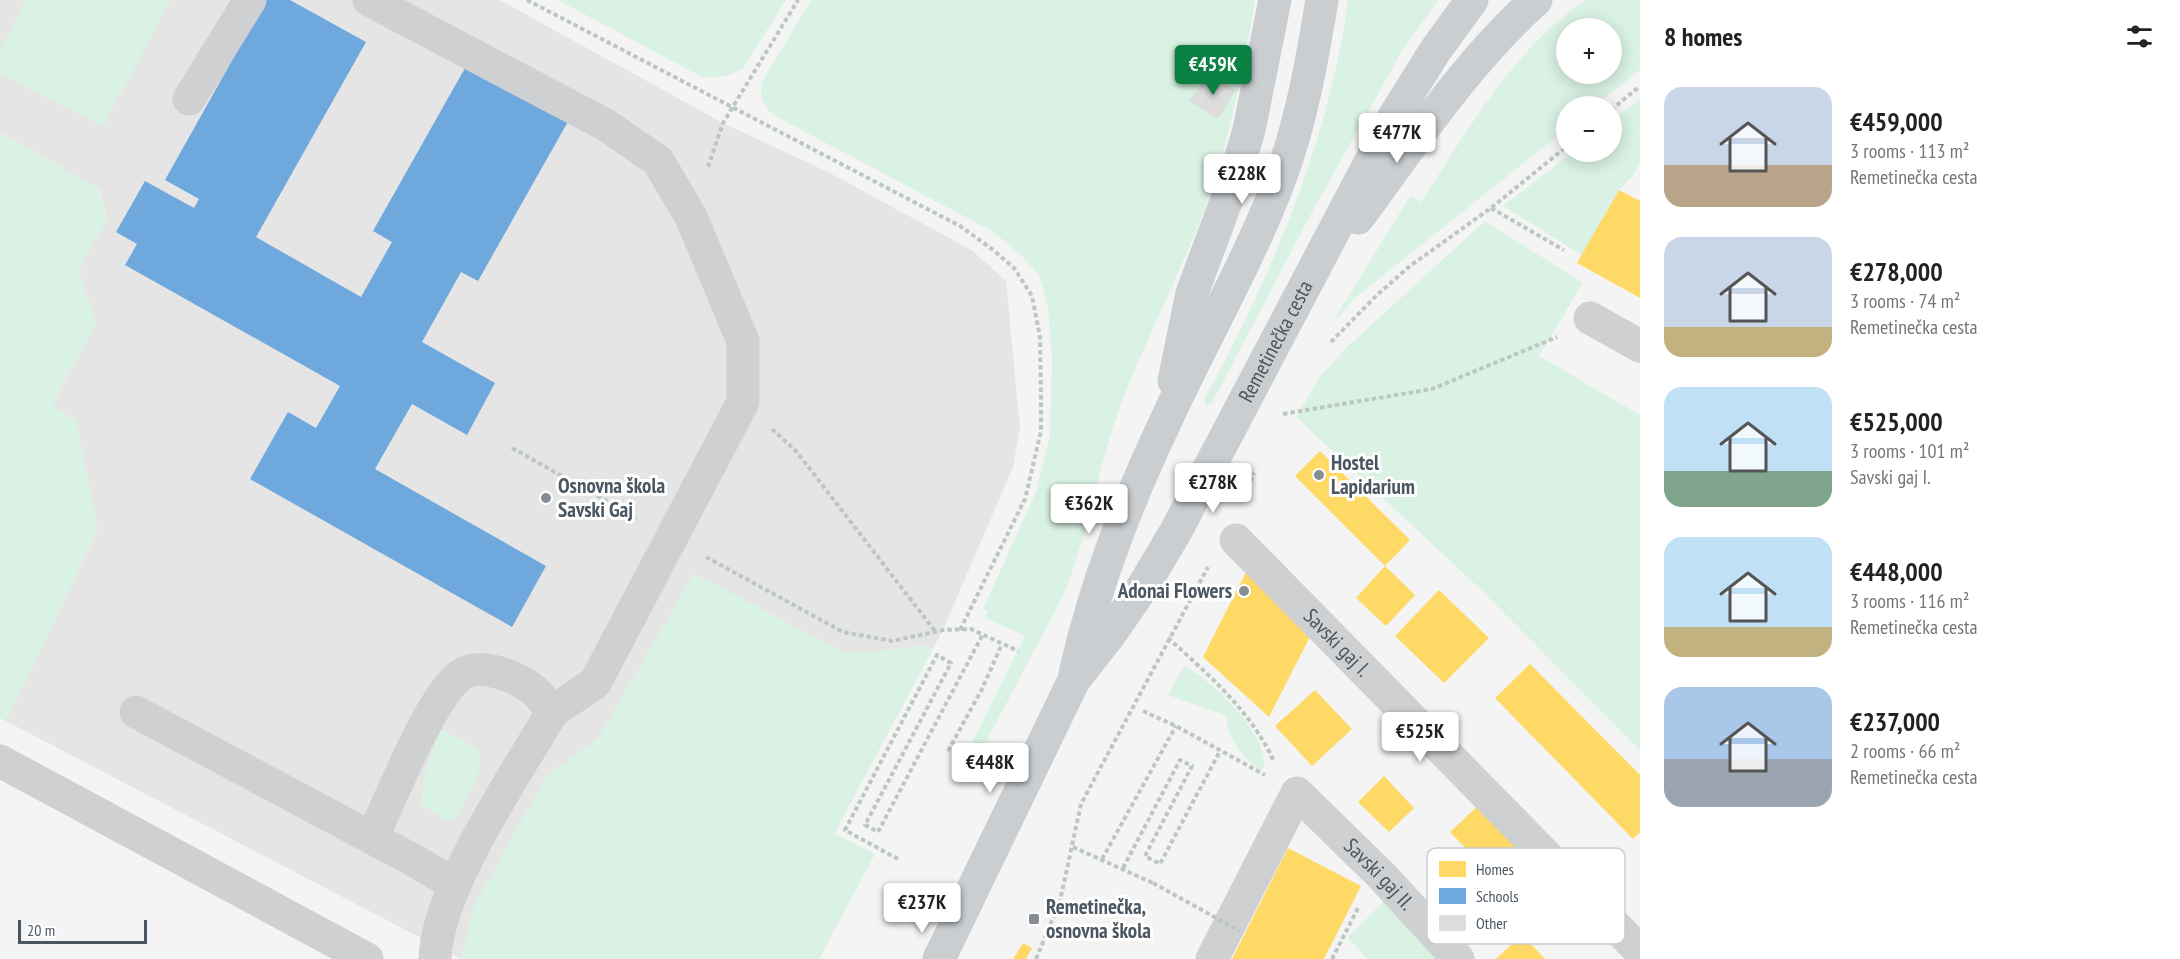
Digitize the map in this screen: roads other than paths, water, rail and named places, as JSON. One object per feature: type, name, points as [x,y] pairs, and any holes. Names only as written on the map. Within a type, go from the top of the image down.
[{"type":"main road","points":[[1169,412],[1178,351],[1192,293],[1233,183],[1249,130],[1275,0]]},
{"type":"main road","name":"Remetinečka cesta","points":[[1074,680],[1086,624],[1129,502],[1169,412],[1244,263],[1281,174],[1300,120],[1322,0]]},
{"type":"main road","name":"Remetinečka cesta","points":[[939,959],[1074,680],[1112,633],[1176,531],[1395,115],[1435,51],[1472,0]]},
{"type":"main road","points":[[1291,309],[1463,76],[1507,26],[1536,0]]},
{"type":"street","points":[[189,99],[250,0]]},
{"type":"street","points":[[369,0],[606,125],[658,161],[691,217],[743,341],[743,402],[595,683],[552,712],[478,839],[442,917],[435,959]]},
{"type":"street","points":[[1590,318],[1640,346]]},
{"type":"street","name":"Savski gaj I.","points":[[1236,540],[1539,848]]},
{"type":"street","points":[[372,838],[434,709],[459,676],[475,670],[494,671],[536,693],[552,712]]},
{"type":"street","points":[[136,712],[455,885]]},
{"type":"street","points":[[0,761],[367,959]]},
{"type":"street","name":"Savski gaj II.","points":[[1212,959],[1286,787],[1382,876],[1427,925]]},
{"type":"street","name":"Savski gaj I.","points":[[1625,936],[1640,951]]},
{"type":"street","name":"Savski gaj II.","points":[[1444,944],[1458,959]]},
{"type":"place","name":"Hostel Lapidarium","points":[[1319,475]]},
{"type":"place","name":"Osnovna škola Savski Gaj","points":[[546,498]]},
{"type":"place","name":"Adonai Flowers","points":[[1244,591]]},
{"type":"place","name":"Remetinečka, osnovna škola","points":[[1034,919]]}]
